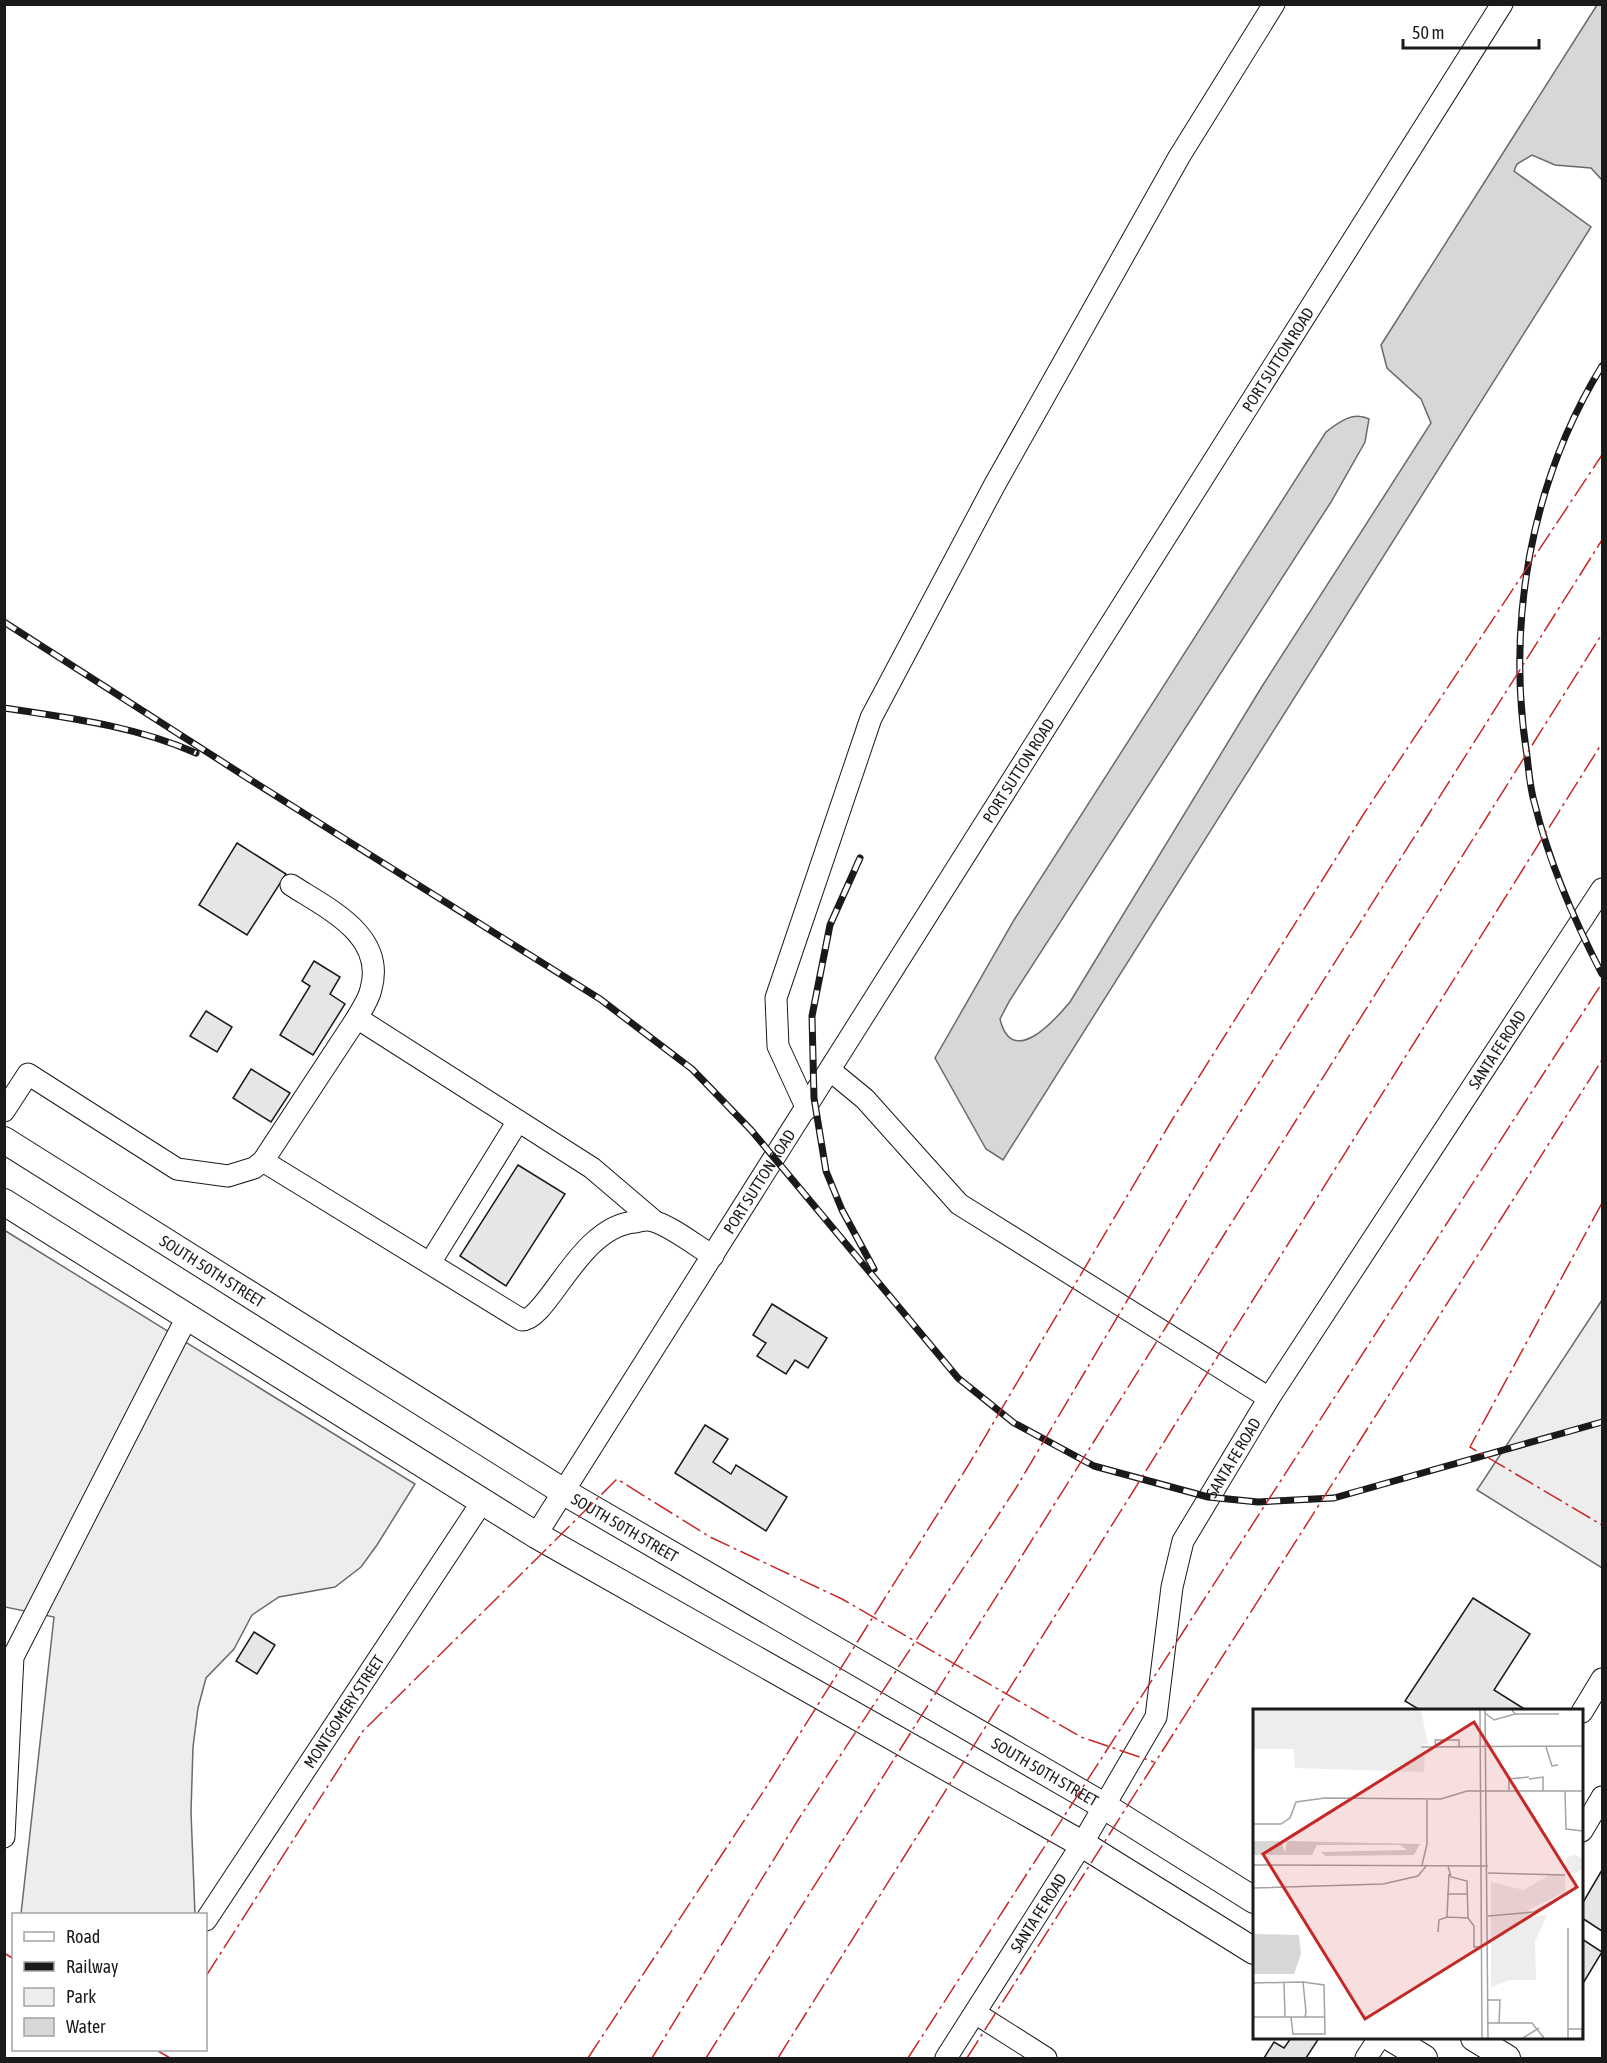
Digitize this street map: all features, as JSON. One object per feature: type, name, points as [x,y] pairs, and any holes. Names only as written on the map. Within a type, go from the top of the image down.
[{"type":"main road","name":"SOUTH 50TH STREET","points":[[4,1140],[564,1492],[1104,1806],[1253,1899]]},
{"type":"main road","points":[[4,1202],[536,1535],[1082,1844],[1253,1950]]},
{"type":"main road","points":[[1394,2039],[1425,2058]]},
{"type":"main road","points":[[1477,2039],[1507,2058]]},
{"type":"street","points":[[807,1109],[777,1046],[776,998],[871,718],[994,486],[1167,178],[1274,4]]},
{"type":"street","name":"PORT SUTTON ROAD","points":[[536,1535],[831,1071],[1502,4]]},
{"type":"street","points":[[4,1112],[28,1074],[177,1169],[228,1176],[254,1168],[263,1161],[357,1018],[371,992],[374,979],[369,949],[348,922],[291,885]]},
{"type":"street","name":"SANTA FE ROAD","points":[[946,2058],[1082,1844],[1156,1717],[1172,1587],[1183,1541],[1269,1398],[1602,889]]},
{"type":"street","points":[[357,1018],[592,1168],[653,1221],[713,1256]]},
{"type":"street","points":[[831,1071],[865,1099],[958,1204],[1269,1398]]},
{"type":"street","points":[[430,1263],[518,1121]]},
{"type":"street","points":[[263,1161],[516,1318],[528,1320],[538,1312],[573,1261],[600,1237],[626,1222],[653,1221]]},
{"type":"street","points":[[4,1837],[13,1657],[187,1317]]},
{"type":"street","name":"MONTGOMERY STREET","points":[[207,1918],[482,1502]]},
{"type":"street","points":[[1583,1709],[1602,1683]]},
{"type":"street","points":[[1583,1828],[1602,1797]]},
{"type":"street","points":[[975,2013],[1046,2058]]},
{"type":"street","points":[[1366,2058],[1378,2039]]},
{"type":"green space","points":[[4,1230],[415,1484],[361,1567],[335,1587],[279,1597],[252,1615],[234,1649],[206,1678],[198,1708],[193,1747],[191,1812],[195,1913],[21,1913],[54,1617],[5,1607]]},
{"type":"green space","points":[[1602,1300],[1602,1568],[1477,1490]]},
{"type":"water","points":[[1597,5],[1602,5],[1602,180],[1591,168],[1555,165],[1532,155],[1517,164],[1514,171],[1591,227],[1003,1160],[986,1149],[935,1058],[1014,920],[1326,432],[1341,421],[1352,417],[1369,419],[1365,442],[1331,502],[1010,1000],[1000,1019],[1006,1033],[1014,1040],[1023,1040],[1034,1036],[1044,1028],[1070,1002],[1261,688],[1431,423],[1421,399],[1387,368],[1381,345]]},
{"type":"building","points":[[237,843],[286,874],[247,935],[199,905]]},
{"type":"building","points":[[314,961],[340,977],[330,994],[345,1004],[313,1055],[280,1035],[310,986],[302,981]]},
{"type":"building","points":[[206,1011],[232,1027],[217,1052],[190,1036]]},
{"type":"building","points":[[251,1069],[290,1093],[271,1122],[233,1098]]},
{"type":"building","points":[[518,1165],[565,1194],[506,1286],[460,1256]]},
{"type":"building","points":[[772,1304],[827,1338],[808,1368],[795,1360],[786,1374],[757,1356],[766,1343],[753,1335]]},
{"type":"building","points":[[705,1425],[728,1439],[713,1462],[731,1474],[736,1465],[787,1497],[766,1531],[675,1473]]},
{"type":"building","points":[[1473,1598],[1530,1634],[1494,1690],[1524,1709],[1418,1709],[1405,1701]]},
{"type":"building","points":[[254,1632],[275,1645],[257,1674],[236,1661]]},
{"type":"building","points":[[1602,1870],[1602,1931],[1583,1919],[1583,1902]]},
{"type":"building","points":[[1583,1940],[1602,1952],[1583,1983]]},
{"type":"building","points":[[1290,2039],[1318,2039],[1306,2058],[1264,2058],[1274,2042],[1284,2048]]},
{"type":"railway","points":[[1602,366],[1578,410],[1557,457],[1542,505],[1530,554],[1523,604],[1520,655],[1521,705],[1533,799],[1564,892],[1602,974]]},
{"type":"railway","points":[[4,622],[600,999],[692,1069],[751,1130],[958,1378],[1014,1423],[1094,1466],[1208,1497],[1258,1502],[1334,1498],[1602,1422]]},
{"type":"railway","points":[[4,708],[126,730],[196,753]]},
{"type":"railway","points":[[860,858],[830,925],[812,1016],[814,1098],[826,1171],[842,1210],[874,1269]]},
{"type":"power","points":[[588,2058],[765,1789],[969,1464],[1172,1120],[1363,815],[1602,455]]},
{"type":"power","points":[[652,2058],[798,1820],[1016,1488],[1220,1144],[1602,540]]},
{"type":"power","points":[[706,2058],[1602,634]]},
{"type":"power","points":[[778,2058],[1602,743]]},
{"type":"power","points":[[908,2058],[1602,983]]},
{"type":"power","points":[[967,2058],[1602,1060]]},
{"type":"power","points":[[1602,1203],[1470,1447],[1602,1525]]},
{"type":"power","points":[[207,1974],[363,1731],[617,1479],[710,1537],[842,1599],[1081,1737],[1154,1762]]},
{"type":"power","points":[[4,1953],[12,1958]]},
{"type":"power","points":[[158,2051],[170,2058]]}]
